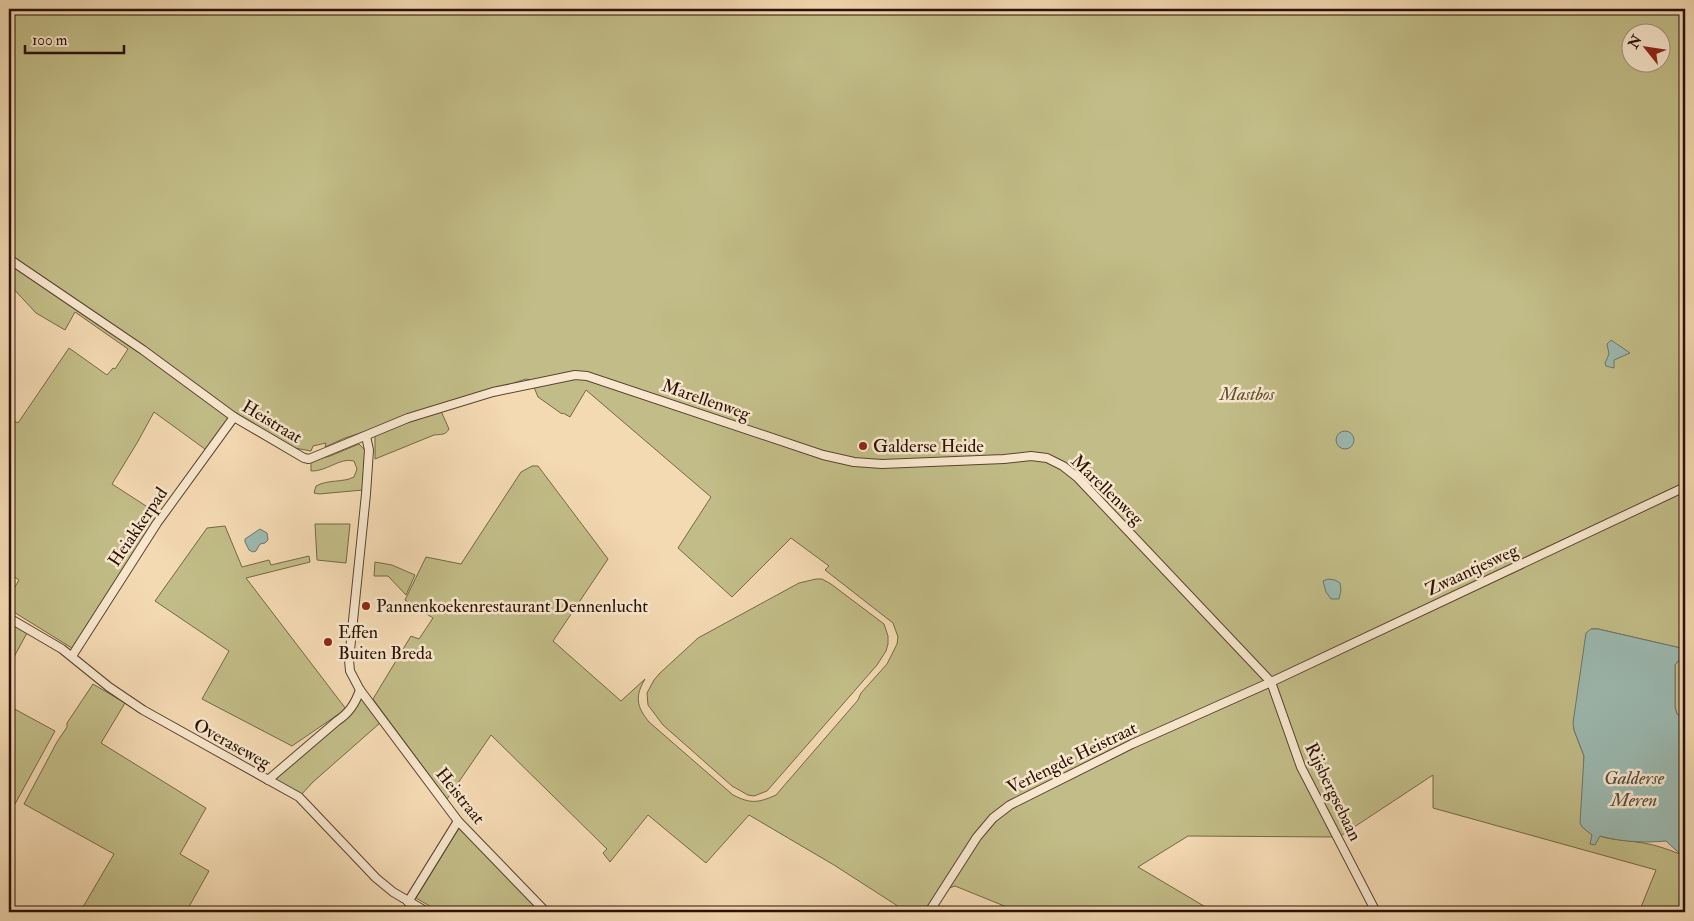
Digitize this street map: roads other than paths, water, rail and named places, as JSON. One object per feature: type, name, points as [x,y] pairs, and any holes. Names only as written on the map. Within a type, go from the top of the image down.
[{"type":"street","name":"Heistraat","points":[[9,259],[143,350],[234,418],[304,458],[309,459],[366,436],[370,450],[349,660],[350,671],[360,690],[458,821],[546,912]]},
{"type":"street","name":"Marellenweg","points":[[366,436],[408,418],[493,392],[575,375],[587,376],[823,455],[854,462],[882,464],[1004,459],[1030,456],[1047,458],[1063,466],[1076,477],[1272,682]]},
{"type":"street","name":"Heiakkerpad","points":[[72,656],[157,523],[234,418]]},
{"type":"street","name":"Zwaantjesweg","points":[[1272,682],[1685,487]]},
{"type":"street","name":"Overaseweg","points":[[9,618],[72,656],[102,682],[142,710],[299,798],[376,878],[408,902],[427,912]]},
{"type":"street","name":"Verlengde Heistraat","points":[[929,912],[977,837],[993,818],[1010,805],[1132,744],[1272,682]]},
{"type":"street","name":"Rijsbergsebaan","points":[[1272,682],[1301,767],[1376,912]]},
{"type":"street","points":[[268,780],[337,721],[347,715],[360,690]]},
{"type":"street","points":[[408,902],[458,821]]},
{"type":"water","points":[[1611,340],[1630,353],[1614,360],[1614,368],[1606,366],[1605,363],[1609,354],[1607,344]]},
{"type":"water","points":[[1345,431],[1351,434],[1354,440],[1351,446],[1345,449],[1339,446],[1336,440],[1339,434]]},
{"type":"water","points":[[260,529],[267,533],[268,540],[260,544],[256,551],[253,552],[249,550],[245,539]]},
{"type":"water","points":[[1328,579],[1340,583],[1339,599],[1331,599],[1326,592],[1323,581]]},
{"type":"water","name":"Galderse Meren","points":[[1591,629],[1685,649],[1685,665],[1679,660],[1675,665],[1675,707],[1677,714],[1685,720],[1685,856],[1680,854],[1666,841],[1633,842],[1600,836],[1595,845],[1590,844],[1592,835],[1580,823],[1584,756],[1573,723],[1586,633]]},
{"type":"water","points":[[1685,665],[1685,700],[1683,686]]},
{"type":"place","name":"Galderse Heide","points":[[863,446]]},
{"type":"place","name":"Pannenkoekenrestaurant Dennenlucht","points":[[366,606]]},
{"type":"place","name":"Effen Buiten Breda","points":[[328,642]]},
{"type":"park label","name":"Mastbos","points":[[1247,394]]}]
